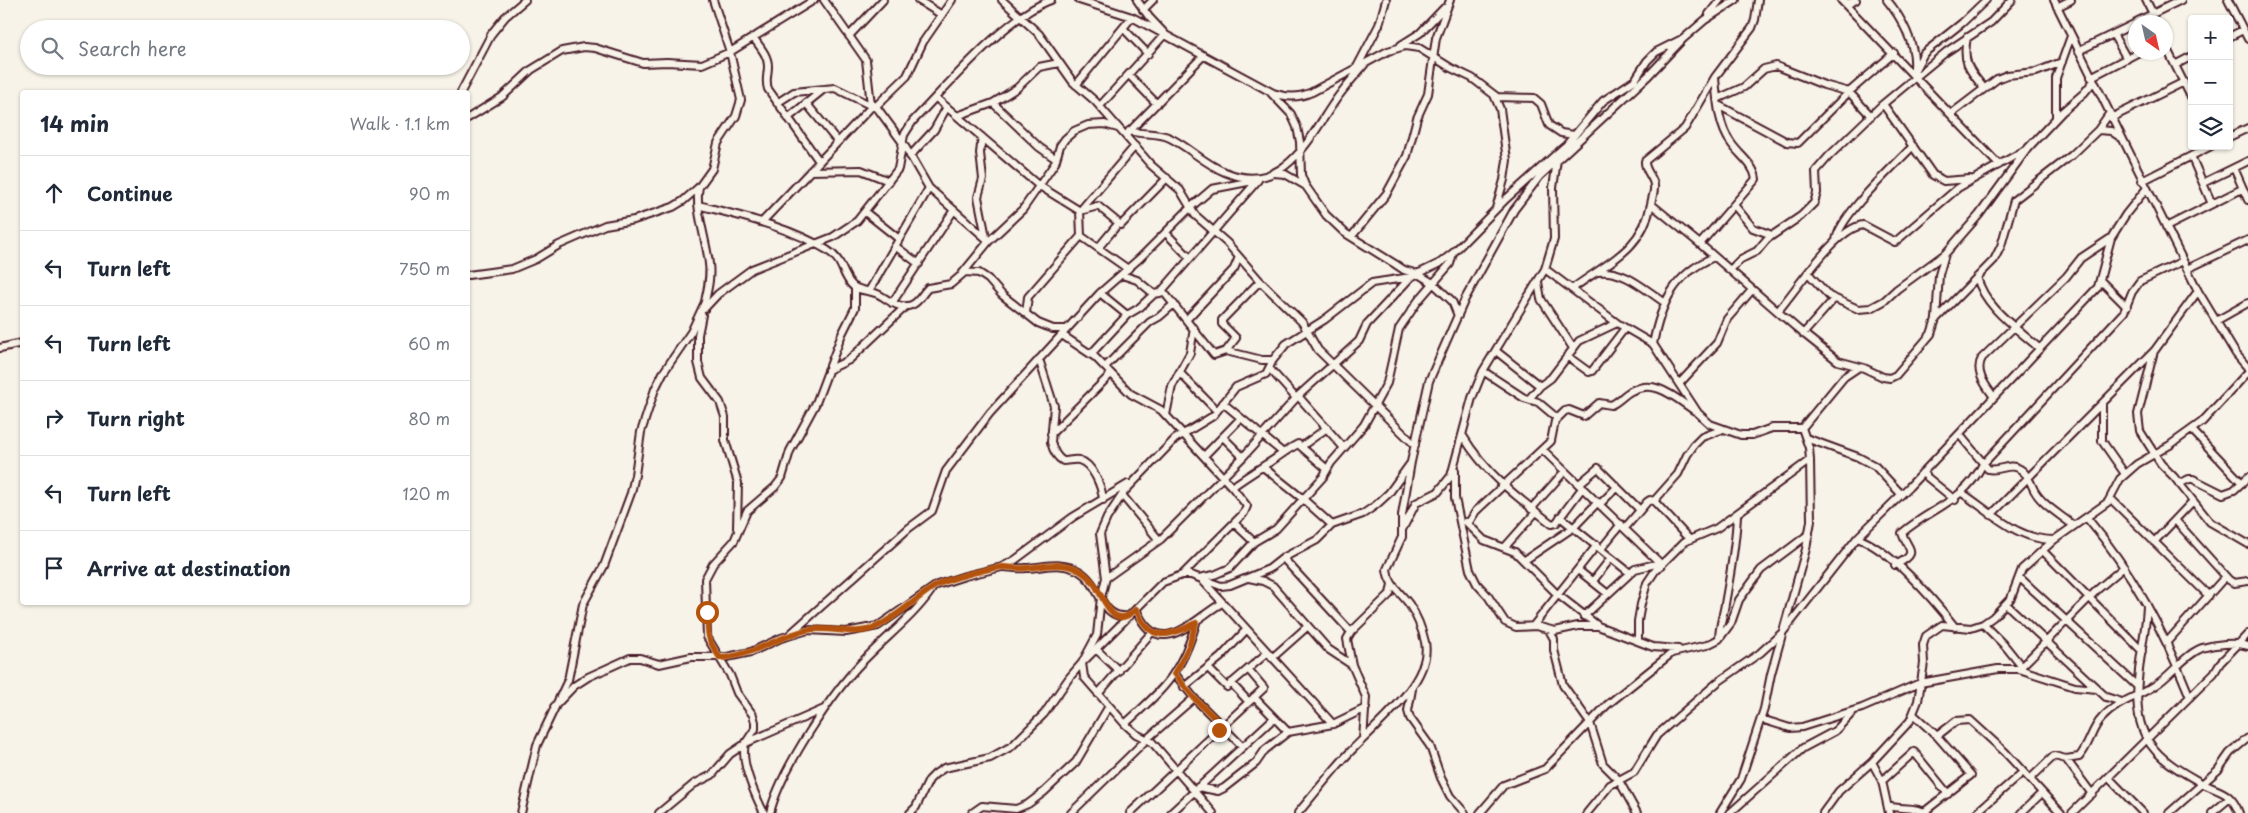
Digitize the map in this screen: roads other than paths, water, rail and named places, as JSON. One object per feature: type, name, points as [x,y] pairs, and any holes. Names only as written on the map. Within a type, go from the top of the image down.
[{"type":"street","points":[[470,74],[492,33],[505,17],[525,0]]},
{"type":"street","points":[[470,276],[512,269],[531,262],[559,245],[606,225],[640,219],[673,207],[684,201],[699,187],[712,169],[718,143],[741,105],[741,96],[730,52],[713,0]]},
{"type":"street","points":[[470,117],[511,90],[542,62],[573,48],[595,48],[643,62],[696,64],[709,62],[730,52],[814,0]]},
{"type":"street","points":[[824,0],[866,60],[873,106]]},
{"type":"street","points":[[849,36],[883,0]]},
{"type":"street","points":[[918,0],[942,15]]},
{"type":"street","points":[[762,222],[873,106],[907,76],[920,48],[952,0]]},
{"type":"street","points":[[1002,0],[1022,16],[1039,34],[1076,85],[1100,106],[1120,129]]},
{"type":"street","points":[[703,310],[718,294],[752,269],[815,244],[846,229],[865,212],[900,164],[907,129],[987,46],[1022,16],[1037,6],[1051,0]]},
{"type":"street","points":[[1079,0],[1132,17],[1268,91],[1288,97],[1304,95],[1398,47],[1431,24],[1450,1]]},
{"type":"street","points":[[1137,0],[1143,10],[1165,34]]},
{"type":"street","points":[[1143,10],[1153,0]]},
{"type":"street","points":[[1356,68],[1379,25],[1386,0]]},
{"type":"street","points":[[1705,20],[1720,0]]},
{"type":"street","points":[[1298,813],[1412,686],[1424,663],[1425,643],[1415,613],[1392,584],[1387,569],[1402,537],[1402,515],[1411,462],[1429,381],[1488,254],[1514,210],[1540,176],[1648,76],[1683,39],[1705,20],[1736,0]]},
{"type":"street","points":[[1572,289],[1594,272],[1612,262],[1634,244],[1649,217],[1654,184],[1644,166],[1644,161],[1685,128],[1715,77],[1752,28],[1758,0]]},
{"type":"street","points":[[1842,1],[1850,3],[1856,0]]},
{"type":"street","points":[[1887,0],[1902,22],[1908,37],[1915,75]]},
{"type":"street","points":[[1915,75],[1924,53],[1962,23],[1986,0]]},
{"type":"street","points":[[1730,270],[1742,259],[1757,251],[1772,235],[1801,216],[1814,203],[1817,193],[1816,172],[1829,156],[1870,116],[1915,75],[1992,22],[2012,0]]},
{"type":"street","points":[[2054,0],[2198,291],[2236,354],[2248,368]]},
{"type":"street","points":[[2057,7],[2071,0]]},
{"type":"street","points":[[2146,0],[2151,15],[2181,0]]},
{"type":"street","points":[[2228,0],[2248,39]]},
{"type":"street","points":[[1352,236],[1387,193],[1407,156],[1417,118],[1428,94],[1441,21],[1450,1]]},
{"type":"street","points":[[1842,1],[1894,53],[1999,165]]},
{"type":"street","points":[[1076,85],[1132,17]]},
{"type":"street","points":[[2078,51],[2128,26]]},
{"type":"street","points":[[1123,28],[1148,54]]},
{"type":"street","points":[[2233,35],[2244,30]]},
{"type":"street","points":[[1100,106],[1165,34]]},
{"type":"street","points":[[1808,273],[1834,299],[1858,309],[1871,308],[1884,301],[1897,289],[1945,254],[1978,215],[2028,148],[2056,118],[2084,93],[2092,79],[2127,59],[2113,34]]},
{"type":"street","points":[[2056,118],[2055,86],[2071,36]]},
{"type":"street","points":[[753,37],[767,58],[766,85],[819,161]]},
{"type":"street","points":[[1967,38],[1965,59],[1971,73],[1984,88]]},
{"type":"street","points":[[1213,813],[1196,789],[1176,770],[1148,738],[1136,734],[1125,724],[1084,677],[1082,663],[1097,635],[1101,597],[1106,578],[1100,534],[1107,518],[1122,495],[1165,449],[1183,434],[1209,419],[1236,387],[1263,376],[1270,369],[1273,360],[1286,344],[1324,320],[1372,283],[1411,277],[1431,269],[1453,253],[1496,209],[1564,147],[1603,101],[1635,80],[1656,52],[1683,39]]},
{"type":"street","points":[[1398,47],[1412,46],[1472,78],[1494,95],[1534,98],[1541,104],[1549,125],[1561,133],[1574,136]]},
{"type":"street","points":[[1718,102],[1792,144],[1798,143],[1849,92],[1894,53]]},
{"type":"street","points":[[1127,133],[1203,56]]},
{"type":"street","points":[[2175,65],[2188,58]]},
{"type":"street","points":[[2172,60],[2188,90]]},
{"type":"street","points":[[788,636],[909,528],[929,515],[934,507],[943,478],[952,462],[990,413],[1100,293],[1122,275],[1212,189],[1260,178],[1299,155],[1341,93],[1367,62]]},
{"type":"street","points":[[1951,114],[1984,88],[2002,77],[2036,72],[2062,62]]},
{"type":"street","points":[[957,116],[993,103],[1017,88],[1039,67],[1059,63]]},
{"type":"street","points":[[1718,102],[1744,87],[1764,69],[1771,66],[1784,68],[1824,85],[1849,92],[1870,116]]},
{"type":"street","points":[[461,90],[469,75]]},
{"type":"street","points":[[1129,75],[1157,104]]},
{"type":"street","points":[[1700,244],[1754,182],[1756,176],[1751,166],[1731,143],[1725,132],[1718,102],[1715,77]]},
{"type":"street","points":[[1936,319],[1994,260],[1998,253],[2014,200],[2053,171],[2098,130],[2110,116],[2184,82]]},
{"type":"street","points":[[777,102],[794,92],[825,88],[840,90],[873,106],[883,114],[903,143],[929,188],[988,239]]},
{"type":"street","points":[[788,118],[825,88]]},
{"type":"street","points":[[1268,91],[1291,114],[1297,127],[1300,142],[1300,175],[1305,186],[1326,215],[1338,227],[1404,270],[1418,274],[1433,283],[1452,301],[1458,316]]},
{"type":"street","points":[[1494,95],[1500,109],[1507,160],[1496,209]]},
{"type":"street","points":[[936,98],[1038,184],[1080,211],[1098,206],[1118,224],[1123,225],[1167,178]]},
{"type":"street","points":[[806,103],[838,142]]},
{"type":"street","points":[[993,103],[1039,147],[1056,159]]},
{"type":"street","points":[[1883,104],[1913,146],[1924,166],[1940,180],[1959,181],[1975,178]]},
{"type":"street","points":[[910,156],[934,130],[947,107]]},
{"type":"street","points":[[828,370],[850,360],[905,307],[916,304],[928,288],[951,284],[962,274],[988,239],[1019,213],[1056,159],[1065,139],[1080,128],[1097,124],[1120,129],[1127,133],[1160,135],[1170,138],[1194,155],[1228,173],[1260,178]]},
{"type":"street","points":[[2233,135],[2248,128]]},
{"type":"street","points":[[2098,130],[2111,131],[2123,140]]},
{"type":"street","points":[[1127,133],[1151,165],[1180,190],[1195,215],[1213,230],[1308,330],[1318,350],[1414,445]]},
{"type":"street","points":[[982,137],[980,153],[983,178],[978,197],[988,239]]},
{"type":"street","points":[[1026,314],[1028,297],[1081,236],[1080,211],[1135,146]]},
{"type":"street","points":[[1836,241],[1839,230],[1868,192],[1913,146]]},
{"type":"street","points":[[1403,528],[1416,503],[1438,492],[1451,476],[1455,467],[1472,398],[1483,371],[1545,269],[1554,239],[1553,188],[1558,159],[1564,147]]},
{"type":"street","points":[[1778,310],[1836,241],[1852,228],[1863,225],[1895,242],[1958,188],[2028,148]]},
{"type":"street","points":[[2142,180],[2203,150]]},
{"type":"street","points":[[2191,156],[2212,204]]},
{"type":"street","points":[[2203,183],[2248,161]]},
{"type":"street","points":[[2234,168],[2248,200]]},
{"type":"street","points":[[810,172],[861,170],[888,181]]},
{"type":"street","points":[[1272,172],[1285,174],[1305,186]]},
{"type":"street","points":[[1092,354],[1127,315],[1154,294],[1163,291],[1213,230],[1260,178]]},
{"type":"street","points":[[699,187],[698,205],[710,264],[708,287],[698,335],[698,362],[702,378],[720,402],[725,417],[725,440],[738,483],[737,534]]},
{"type":"street","points":[[869,291],[929,188]]},
{"type":"street","points":[[1586,813],[1603,792],[1618,779],[1634,772],[1657,735],[1718,682],[1760,653],[1783,632],[1857,538],[1922,473],[2098,287],[2111,238],[2126,214],[2146,189]]},
{"type":"street","points":[[2166,227],[2242,189]]},
{"type":"street","points":[[1651,204],[1778,310],[1803,334],[1838,361],[1883,377],[1890,378],[1896,375],[1931,334],[1936,319],[1939,275],[1945,254]]},
{"type":"street","points":[[698,205],[762,222],[815,244],[837,259],[855,288],[880,295],[892,303],[905,307]]},
{"type":"street","points":[[1734,205],[1753,228],[1772,235]]},
{"type":"street","points":[[892,303],[954,210]]},
{"type":"street","points":[[865,212],[899,239]]},
{"type":"street","points":[[1098,248],[1118,224]]},
{"type":"street","points":[[1166,233],[1190,258]]},
{"type":"street","points":[[1081,236],[1128,269]]},
{"type":"street","points":[[1994,397],[1984,382],[1979,363],[2089,252],[2111,238]]},
{"type":"street","points":[[2187,269],[2248,240]]},
{"type":"street","points":[[895,246],[919,264]]},
{"type":"street","points":[[1200,579],[1230,568],[1254,542],[1276,529],[1364,425],[1386,383],[1400,329],[1433,283],[1450,264],[1453,253]]},
{"type":"street","points":[[1653,344],[1664,302],[1684,275],[1714,256]]},
{"type":"street","points":[[1187,319],[1234,269],[1239,257]]},
{"type":"street","points":[[1895,565],[1906,559],[1910,553],[1910,545],[1902,533],[1955,500],[1975,478],[1983,464],[2127,307],[2132,292],[2140,281],[2183,261]]},
{"type":"street","points":[[1545,269],[1617,323],[1653,344],[1698,413]]},
{"type":"street","points":[[962,274],[972,271],[984,276],[1002,295],[1046,327],[1067,329]]},
{"type":"street","points":[[1594,272],[1608,271],[1626,276],[1664,302]]},
{"type":"street","points":[[1122,275],[1137,280],[1154,294]]},
{"type":"street","points":[[1106,578],[1159,540],[1223,477],[1297,397],[1359,341],[1367,324],[1411,277]]},
{"type":"street","points":[[1977,277],[1983,293],[2040,349]]},
{"type":"street","points":[[1226,351],[1236,338],[1222,324],[1222,320],[1260,281]]},
{"type":"street","points":[[1538,281],[1541,299],[1573,348]]},
{"type":"street","points":[[2101,281],[2127,307]]},
{"type":"street","points":[[764,813],[747,771],[743,751],[745,744],[755,729],[755,722],[753,715],[737,693],[730,675],[708,637],[705,580],[713,564],[727,550],[737,534],[748,511],[775,487],[782,478],[790,451],[816,403],[842,334],[855,308],[855,288]]},
{"type":"street","points":[[1679,384],[1717,343],[1727,319],[1752,290]]},
{"type":"street","points":[[1163,291],[1214,355],[1226,351],[1262,360],[1273,360]]},
{"type":"street","points":[[1991,515],[2155,350],[2198,291]]},
{"type":"street","points":[[1100,293],[1127,315]]},
{"type":"street","points":[[1803,334],[1834,299]]},
{"type":"street","points":[[521,813],[537,745],[568,680],[579,617],[586,595],[604,566],[628,500],[635,475],[641,432],[655,389],[663,372],[692,332],[705,302]]},
{"type":"street","points":[[2216,321],[2248,303]]},
{"type":"street","points":[[1105,367],[1150,322],[1159,318],[1174,304]]},
{"type":"street","points":[[1529,399],[1540,386],[1551,378],[1573,348],[1589,335],[1617,323]]},
{"type":"street","points":[[1166,415],[1170,394],[1190,353],[1194,328]]},
{"type":"street","points":[[1567,356],[1588,372],[1592,371],[1625,328]]},
{"type":"street","points":[[910,813],[916,807],[929,780],[934,774],[944,768],[990,758],[1012,746],[1044,714],[1082,663],[1163,582],[1182,575],[1234,523],[1247,506],[1166,415],[1131,394],[1092,354],[1062,335]]},
{"type":"street","points":[[0,348],[20,343]]},
{"type":"street","points":[[2155,350],[2138,421],[2140,431],[2161,464],[2210,522],[2248,544]]},
{"type":"street","points":[[1496,351],[1540,386]]},
{"type":"street","points":[[1039,359],[1054,406],[1051,434],[1052,448],[1057,457],[1063,461],[1078,460],[1083,462],[1100,482],[1103,500]]},
{"type":"street","points":[[1468,524],[1476,511],[1551,441],[1553,424],[1557,418],[1569,410],[1584,416],[1599,403],[1611,406],[1630,391],[1650,386],[1658,387],[1671,394],[1710,424],[1721,430],[1741,435],[1752,435],[1772,428],[1802,428],[1844,378],[1859,367]]},
{"type":"street","points":[[1270,369],[1344,448]]},
{"type":"street","points":[[1483,371],[1542,405],[1557,418]]},
{"type":"street","points":[[1823,813],[1839,791],[1872,762],[1914,715],[1924,663],[1923,645],[1926,636],[1942,625],[1966,628],[1983,624],[2006,604],[2014,592],[2022,569],[2054,540],[2111,499],[2116,484],[2136,464],[2156,454],[2192,430],[2208,416],[2248,372]]},
{"type":"street","points":[[1180,373],[1217,411]]},
{"type":"street","points":[[1051,434],[1111,374]]},
{"type":"street","points":[[1223,403],[1282,452]]},
{"type":"street","points":[[2102,404],[2102,439],[2125,474]]},
{"type":"street","points":[[1204,456],[1241,418]]},
{"type":"street","points":[[1302,446],[1327,428]]},
{"type":"street","points":[[1720,813],[1741,779],[1761,719],[1809,534],[1811,521],[1810,460],[1802,428]]},
{"type":"street","points":[[1654,501],[1678,474],[1687,454],[1694,445],[1702,437],[1721,430]]},
{"type":"street","points":[[2192,430],[2242,482]]},
{"type":"street","points":[[1959,434],[1988,469],[2017,467],[2028,477],[2038,496],[2074,526]]},
{"type":"street","points":[[1463,436],[1484,466],[1504,486],[1552,524],[1556,523],[1581,486],[1598,468],[1640,510]]},
{"type":"street","points":[[1223,437],[1243,457]]},
{"type":"street","points":[[1806,438],[1858,457],[1875,466],[1901,494]]},
{"type":"street","points":[[1232,487],[1282,452],[1298,444],[1327,469]]},
{"type":"street","points":[[1543,450],[1661,564]]},
{"type":"street","points":[[1638,641],[1638,621],[1647,584],[1661,564],[1689,539],[1717,528],[1737,515],[1810,460]]},
{"type":"street","points":[[1182,575],[1222,586],[1269,569],[1284,558],[1317,540],[1332,525],[1363,514],[1376,505],[1389,493],[1411,462]]},
{"type":"street","points":[[1263,467],[1304,498],[1332,525]]},
{"type":"street","points":[[1455,467],[1454,493],[1470,570],[1477,584],[1488,596],[1505,622],[1510,626],[1533,626],[1549,630],[1564,630],[1586,625],[1598,626]]},
{"type":"street","points":[[554,707],[581,682],[630,658],[640,658],[659,664],[691,657],[720,658],[740,655],[808,630],[846,632],[869,629],[885,622],[937,585],[1002,567],[1037,545],[1073,517],[1124,487],[1143,472]]},
{"type":"street","points":[[1505,546],[1564,472]]},
{"type":"street","points":[[1922,473],[1955,500]]},
{"type":"street","points":[[2179,484],[2192,479],[2222,494],[2234,490],[2248,476]]},
{"type":"street","points":[[1525,560],[1574,527],[1617,487]]},
{"type":"street","points":[[1962,492],[1980,504],[1991,515],[2035,539],[2054,540]]},
{"type":"street","points":[[1122,495],[1159,540]]},
{"type":"street","points":[[2111,499],[2209,596]]},
{"type":"street","points":[[1533,626],[1557,594],[1599,547],[1649,500],[1654,501],[1689,539]]},
{"type":"street","points":[[2154,542],[2192,502]]},
{"type":"street","points":[[1719,639],[1719,626],[1736,540],[1737,515]]},
{"type":"street","points":[[1460,516],[1484,540],[1495,545],[1505,546],[1525,560],[1540,579],[1598,626],[1653,647],[1684,650]]},
{"type":"street","points":[[1560,517],[1630,573]]},
{"type":"street","points":[[2086,518],[2107,542],[2147,605],[2167,642],[2190,697]]},
{"type":"street","points":[[2176,521],[2225,577],[2234,583],[2248,581]]},
{"type":"street","points":[[1234,523],[1254,542]]},
{"type":"street","points":[[1480,813],[1504,785],[1544,769],[1590,722],[1632,684],[1672,653],[1707,645],[1719,639],[1731,623],[1739,600],[1761,570],[1809,534]]},
{"type":"street","points":[[1857,538],[1874,547],[1895,565],[1928,595],[1955,627]]},
{"type":"street","points":[[2043,551],[2142,651]]},
{"type":"street","points":[[1284,558],[1351,632]]},
{"type":"street","points":[[1593,581],[1611,558]]},
{"type":"street","points":[[1584,616],[1630,573],[1638,568],[1661,564]]},
{"type":"street","points":[[1002,567],[1024,569],[1054,565],[1066,566],[1086,575],[1095,585],[1107,609],[1113,613],[1130,616]]},
{"type":"street","points":[[2020,668],[2066,620],[2124,567]]},
{"type":"street","points":[[1578,570],[1608,594]]},
{"type":"street","points":[[2019,577],[2136,685]]},
{"type":"street","points":[[2167,642],[2225,577]]},
{"type":"street","points":[[1248,578],[1269,583],[1334,654],[1352,665]]},
{"type":"street","points":[[1200,579],[1333,724]]},
{"type":"street","points":[[1363,739],[1366,708],[1365,693],[1352,665],[1347,636],[1390,594],[1392,584]]},
{"type":"street","points":[[770,813],[792,764],[825,709],[856,669],[919,608],[931,590]]},
{"type":"street","points":[[1136,609],[1139,616],[1152,632],[1162,636],[1196,623],[1211,609],[1222,603]]},
{"type":"street","points":[[2006,604],[2106,697],[2122,702]]},
{"type":"street","points":[[2147,605],[2136,695],[2148,739],[2154,750],[2168,762],[2203,784],[2217,788],[2230,798],[2238,813]]},
{"type":"street","points":[[1125,724],[1167,685],[1175,674],[1189,646],[1196,623]]},
{"type":"street","points":[[1983,624],[2006,647],[2020,668]]},
{"type":"street","points":[[1208,668],[1226,686],[1248,669],[1270,656],[1308,626]]},
{"type":"street","points":[[1184,687],[1208,668],[1246,630]]},
{"type":"street","points":[[1549,630],[1554,639],[1563,685],[1590,722],[1600,758],[1618,779],[1638,813]]},
{"type":"street","points":[[1098,694],[1152,632]]},
{"type":"street","points":[[2072,813],[2190,697],[2248,634]]},
{"type":"street","points":[[2030,779],[2054,756],[2066,759],[2079,757],[2087,748],[2098,722],[2106,714],[2122,702],[2155,686],[2188,657],[2203,648],[2238,643],[2248,646]]},
{"type":"street","points":[[1096,649],[1119,671]]},
{"type":"street","points":[[1761,719],[1790,728],[1802,727],[1857,709],[1920,683],[1998,669],[2020,668],[2075,687],[2097,689]]},
{"type":"street","points":[[1130,813],[1264,687],[1248,669]]},
{"type":"street","points":[[1175,674],[1194,698],[1243,746]]},
{"type":"street","points":[[1232,683],[1288,732]]},
{"type":"street","points":[[1412,686],[1408,711],[1410,718],[1430,746],[1441,778],[1450,796],[1466,813]]},
{"type":"street","points":[[1071,813],[1148,738],[1194,698]]},
{"type":"street","points":[[972,813],[982,806],[1010,810],[1016,809],[1028,804],[1044,792],[1076,762],[1108,706]]},
{"type":"street","points":[[1196,789],[1218,791],[1224,788],[1256,763],[1265,750],[1288,732],[1333,724],[1366,708]]},
{"type":"street","points":[[659,813],[694,784],[712,775],[730,754],[745,744],[825,709]]},
{"type":"street","points":[[1730,813],[1803,748],[1835,731],[1857,709]]},
{"type":"street","points":[[1872,762],[1882,780],[1888,809],[1917,809],[1926,812],[1971,775],[1937,736],[1914,715]]},
{"type":"street","points":[[1171,813],[1274,718]]},
{"type":"street","points":[[1937,736],[1956,721],[1970,720],[2005,752],[2061,813]]},
{"type":"street","points":[[2171,812],[2218,770],[2230,753],[2248,738]]},
{"type":"street","points":[[1882,780],[1914,752],[1948,794]]},
{"type":"street","points":[[2066,759],[2092,794]]},
{"type":"street","points":[[1976,813],[2023,772]]},
{"type":"street","points":[[2109,778],[2143,813]]},
{"type":"street","points":[[2021,813],[2042,793]]},
{"type":"street","points":[[2212,813],[2230,798]]},
{"type":"street","points":[[1016,809],[1024,813]]}]
